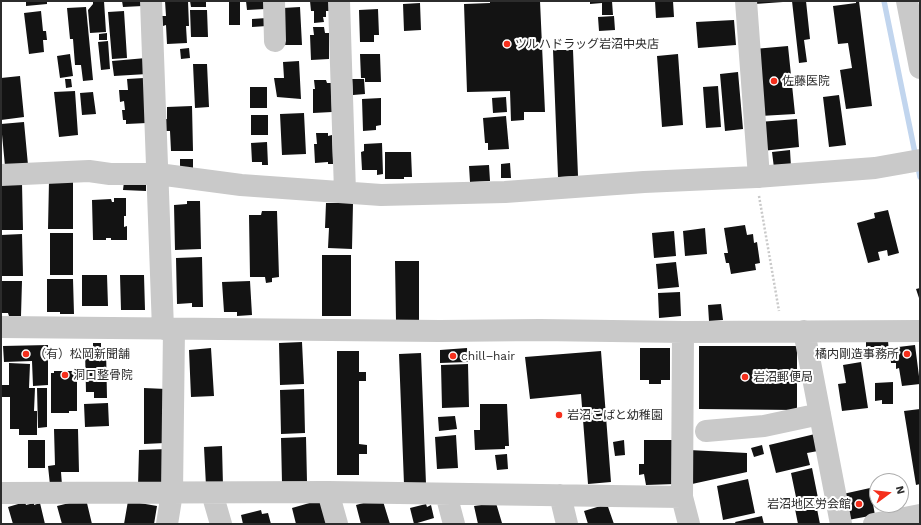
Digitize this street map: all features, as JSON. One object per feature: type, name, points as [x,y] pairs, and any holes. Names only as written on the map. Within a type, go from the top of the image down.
[{"type":"street","points":[[150,1],[158,174],[168,329],[172,494],[167,524]]},
{"type":"street","points":[[274,1],[275,41]]},
{"type":"street","points":[[339,1],[345,192]]},
{"type":"street","points":[[746,1],[757,177]]},
{"type":"street","points":[[907,1],[920,68]]},
{"type":"street","points":[[1,175],[89,171],[110,174],[158,174],[241,185],[380,195],[505,192],[644,182],[757,177],[875,168],[920,160]]},
{"type":"street","points":[[1,327],[432,331],[920,331]]},
{"type":"street","points":[[804,331],[841,524]]},
{"type":"street","points":[[684,332],[682,497],[689,524]]},
{"type":"street","points":[[706,431],[764,426],[820,414]]},
{"type":"street","points":[[1,493],[172,494],[328,492],[682,497]]},
{"type":"street","points":[[328,492],[337,524]]},
{"type":"street","points":[[212,493],[221,524]]},
{"type":"street","points":[[446,494],[454,524]]},
{"type":"street","points":[[560,495],[567,524]]},
{"type":"street","points":[[874,524],[920,516]]},
{"type":"path","points":[[757,177],[783,332]]},
{"type":"building","points":[[26,1],[47,1],[47,4],[26,6]]},
{"type":"building","points":[[93,1],[104,1],[106,32],[90,33],[88,10],[93,4]]},
{"type":"building","points":[[122,1],[143,1],[143,6],[123,7]]},
{"type":"building","points":[[165,1],[188,1],[189,26],[186,26],[187,43],[167,44],[166,25],[163,26],[162,16],[166,16]]},
{"type":"building","points":[[190,1],[206,1],[206,7],[191,7]]},
{"type":"building","points":[[229,1],[240,1],[240,25],[229,25]]},
{"type":"building","points":[[246,1],[264,1],[265,9],[247,10]]},
{"type":"building","points":[[310,1],[329,1],[329,11],[326,11],[326,17],[323,17],[324,22],[314,23],[314,11],[311,11]]},
{"type":"building","points":[[490,1],[540,1],[545,112],[524,112],[524,120],[511,121],[510,91],[467,92],[464,4],[490,3]]},
{"type":"building","points":[[590,1],[612,1],[613,15],[602,15],[602,3],[590,4]]},
{"type":"building","points":[[655,1],[673,1],[674,17],[656,18]]},
{"type":"building","points":[[754,1],[783,1],[783,2],[755,4]]},
{"type":"building","points":[[792,1],[806,1],[810,39],[804,40],[807,62],[799,63]]},
{"type":"building","points":[[856,1],[859,1],[872,106],[846,109],[840,70],[852,68],[848,43],[838,44],[833,6],[856,3]]},
{"type":"building","points":[[420,3],[421,30],[404,31],[403,4]]},
{"type":"building","points":[[86,7],[93,80],[83,81],[81,65],[75,65],[73,39],[70,39],[67,8]]},
{"type":"building","points":[[300,7],[302,45],[284,45],[283,8]]},
{"type":"building","points":[[378,9],[379,35],[374,35],[374,42],[360,42],[359,10]]},
{"type":"building","points":[[190,10],[207,10],[208,37],[191,37]]},
{"type":"building","points":[[41,11],[43,31],[46,31],[47,40],[43,40],[44,52],[29,54],[24,13]]},
{"type":"building","points":[[124,11],[127,58],[112,59],[108,12]]},
{"type":"building","points":[[614,16],[615,30],[599,31],[598,17]]},
{"type":"building","points":[[267,18],[267,26],[252,27],[252,19]]},
{"type":"building","points":[[734,20],[736,45],[698,48],[696,22]]},
{"type":"building","points":[[313,27],[324,27],[325,33],[329,33],[329,59],[311,60],[310,35],[314,35]]},
{"type":"building","points":[[107,33],[107,40],[99,40],[99,34]]},
{"type":"building","points":[[108,41],[110,69],[101,70],[98,42]]},
{"type":"building","name":"佐藤医院","points":[[788,46],[795,114],[760,116],[754,49]]},
{"type":"building","points":[[189,48],[190,58],[181,59],[180,49]]},
{"type":"building","points":[[553,50],[573,50],[578,176],[558,177]]},
{"type":"building","points":[[70,54],[73,76],[60,78],[57,56]]},
{"type":"building","points":[[360,54],[380,54],[381,82],[365,82],[365,78],[361,78]]},
{"type":"building","points":[[678,54],[683,125],[662,127],[657,56]]},
{"type":"building","points":[[146,58],[147,74],[114,76],[112,61]]},
{"type":"building","points":[[299,61],[301,99],[277,97],[274,78],[284,78],[283,62]]},
{"type":"building","points":[[193,64],[207,64],[209,107],[195,108]]},
{"type":"building","points":[[738,72],[743,129],[725,131],[720,74]]},
{"type":"building","points":[[20,76],[24,117],[1,120],[1,78]]},
{"type":"building","points":[[144,78],[147,123],[126,124],[126,120],[123,120],[122,110],[125,110],[124,101],[120,102],[119,90],[128,90],[127,79]]},
{"type":"building","points":[[65,79],[71,79],[72,87],[66,88]]},
{"type":"building","points":[[352,79],[364,79],[365,94],[353,95]]},
{"type":"building","points":[[314,80],[326,80],[327,83],[331,83],[332,112],[313,113],[313,89],[315,89]]},
{"type":"building","points":[[718,86],[721,127],[706,128],[703,87]]},
{"type":"building","points":[[250,87],[267,87],[267,108],[250,108]]},
{"type":"building","points":[[75,91],[78,135],[59,137],[54,92]]},
{"type":"building","points":[[93,92],[96,114],[82,115],[80,93]]},
{"type":"building","points":[[839,95],[846,145],[829,147],[823,97]]},
{"type":"building","points":[[506,97],[507,112],[493,113],[492,98]]},
{"type":"building","points":[[381,98],[381,125],[376,126],[376,130],[363,131],[362,99]]},
{"type":"building","points":[[192,106],[193,151],[171,151],[170,131],[165,131],[167,107]]},
{"type":"building","points":[[304,113],[306,154],[282,155],[280,114]]},
{"type":"building","points":[[251,115],[268,115],[268,135],[251,135]]},
{"type":"building","points":[[506,116],[509,149],[488,150],[488,143],[485,143],[483,118]]},
{"type":"building","points":[[797,119],[799,147],[762,151],[759,122]]},
{"type":"building","points":[[24,122],[28,165],[5,166],[1,124]]},
{"type":"building","points":[[316,133],[328,133],[328,136],[332,135],[333,164],[328,164],[328,162],[315,163],[314,144],[317,144]]},
{"type":"building","points":[[267,142],[268,165],[262,165],[262,162],[252,162],[251,143]]},
{"type":"building","points":[[382,143],[383,174],[377,175],[377,170],[362,170],[361,152],[364,151],[364,144]]},
{"type":"building","points":[[790,150],[791,167],[774,168],[772,152]]},
{"type":"building","points":[[385,152],[411,152],[412,177],[404,177],[404,179],[385,179]]},
{"type":"building","points":[[180,159],[193,159],[193,168],[180,169]]},
{"type":"building","points":[[510,163],[511,178],[501,178],[501,164]]},
{"type":"building","points":[[489,165],[490,181],[470,182],[469,166]]},
{"type":"building","points":[[49,181],[73,182],[73,229],[48,229]]},
{"type":"building","points":[[124,182],[146,183],[146,191],[123,190]]},
{"type":"building","points":[[22,183],[23,230],[1,230],[1,184]]},
{"type":"building","points":[[114,198],[126,198],[126,216],[124,216],[124,227],[127,226],[127,240],[111,240],[111,238],[106,238],[106,240],[93,240],[92,200],[111,199],[112,202],[114,202]]},
{"type":"building","points":[[187,201],[200,201],[201,249],[175,250],[174,205],[187,204]]},
{"type":"building","points":[[326,203],[353,203],[352,249],[328,248],[329,228],[325,228]]},
{"type":"building","points":[[888,210],[899,253],[888,256],[887,250],[878,252],[880,260],[868,263],[857,223],[875,218],[874,213]]},
{"type":"building","points":[[262,211],[277,211],[279,277],[272,278],[272,282],[266,283],[265,277],[250,277],[249,215],[261,215]]},
{"type":"building","points":[[745,225],[747,235],[753,234],[754,243],[757,242],[760,263],[755,264],[756,270],[731,274],[729,263],[726,263],[724,253],[728,253],[724,228]]},
{"type":"building","points":[[705,228],[707,254],[685,256],[683,231]]},
{"type":"building","points":[[674,231],[676,256],[654,258],[652,233]]},
{"type":"building","points":[[50,233],[73,233],[73,275],[50,275]]},
{"type":"building","points":[[22,234],[23,276],[1,276],[1,235]]},
{"type":"building","points":[[322,255],[351,255],[351,316],[322,316]]},
{"type":"building","points":[[202,257],[203,307],[192,307],[192,303],[177,304],[176,258]]},
{"type":"building","points":[[395,261],[419,261],[419,321],[396,321]]},
{"type":"building","points":[[676,262],[679,287],[658,289],[656,264]]},
{"type":"building","points":[[82,275],[107,275],[108,306],[82,306]]},
{"type":"building","points":[[120,275],[144,275],[145,310],[121,310]]},
{"type":"building","points":[[47,279],[73,279],[74,314],[47,312]]},
{"type":"building","points":[[1,281],[22,281],[21,316],[9,316],[8,313],[1,313]]},
{"type":"building","points":[[250,281],[252,315],[237,316],[237,312],[224,312],[222,282]]},
{"type":"building","points":[[920,288],[920,301],[916,289]]},
{"type":"building","points":[[680,292],[681,316],[659,318],[658,293]]},
{"type":"building","points":[[721,304],[723,320],[709,321],[708,305]]},
{"type":"building","points":[[866,340],[888,340],[889,355],[866,355]]},
{"type":"building","points":[[302,342],[304,384],[280,385],[279,343]]},
{"type":"building","points":[[93,343],[101,343],[101,348],[106,348],[107,398],[94,398],[94,392],[86,392],[85,350],[93,350]]},
{"type":"building","points":[[48,345],[48,385],[33,386],[32,361],[4,362],[3,346]]},
{"type":"building","points":[[915,345],[920,384],[902,386],[899,368],[896,369],[896,363],[891,363],[890,348]]},
{"type":"building","points":[[699,346],[797,346],[797,410],[699,409]]},
{"type":"building","points":[[211,348],[214,396],[191,397],[189,350]]},
{"type":"building","points":[[467,348],[468,362],[440,363],[440,350]]},
{"type":"building","points":[[640,348],[670,348],[670,380],[661,380],[661,384],[649,384],[649,380],[640,380]]},
{"type":"building","points":[[337,351],[359,351],[359,372],[366,372],[366,381],[359,381],[359,444],[367,445],[367,454],[359,454],[359,475],[337,475]]},
{"type":"building","points":[[601,351],[611,482],[588,484],[581,394],[530,399],[525,357]]},
{"type":"building","points":[[421,353],[426,484],[404,484],[399,354]]},
{"type":"building","points":[[861,362],[868,408],[842,411],[838,384],[846,383],[843,365]]},
{"type":"building","points":[[9,363],[30,364],[29,388],[35,388],[34,411],[37,411],[37,435],[19,435],[19,429],[10,429],[10,397],[2,397],[2,385],[9,385]]},
{"type":"building","points":[[468,364],[469,407],[442,408],[441,365]]},
{"type":"building","points":[[54,371],[77,371],[77,411],[69,411],[69,413],[51,413],[51,373],[54,373]]},
{"type":"building","points":[[893,382],[893,404],[882,404],[882,400],[875,401],[875,383]]},
{"type":"building","points":[[37,388],[47,388],[47,427],[38,428]]},
{"type":"building","points":[[144,388],[166,389],[165,443],[144,444]]},
{"type":"building","points":[[304,389],[305,433],[281,434],[280,390]]},
{"type":"building","points":[[108,403],[109,426],[85,427],[84,404]]},
{"type":"building","points":[[480,404],[507,404],[509,446],[505,446],[505,449],[475,450],[474,430],[480,430]]},
{"type":"building","points":[[920,409],[920,484],[916,485],[904,411]]},
{"type":"building","points":[[455,416],[457,429],[439,431],[438,417]]},
{"type":"building","points":[[54,429],[78,429],[79,472],[61,472],[62,485],[50,485],[48,466],[55,465]]},
{"type":"building","points":[[815,434],[818,451],[807,453],[810,465],[776,473],[769,445]]},
{"type":"building","points":[[456,435],[458,468],[437,469],[435,437]]},
{"type":"building","points":[[306,437],[307,482],[282,483],[281,438]]},
{"type":"building","points":[[28,440],[45,440],[45,468],[28,468]]},
{"type":"building","points":[[624,440],[625,455],[615,456],[613,442]]},
{"type":"building","points":[[644,440],[674,440],[675,484],[646,485],[644,474],[639,475],[639,464],[644,464]]},
{"type":"building","points":[[762,445],[764,454],[754,457],[751,448]]},
{"type":"building","points":[[222,446],[223,486],[206,486],[204,447]]},
{"type":"building","points":[[168,449],[168,486],[138,486],[139,450]]},
{"type":"building","points":[[689,450],[747,453],[747,472],[692,484]]},
{"type":"building","points":[[507,454],[508,469],[497,470],[495,455]]},
{"type":"building","points":[[812,468],[818,498],[797,502],[791,473]]},
{"type":"building","points":[[748,479],[755,513],[723,520],[717,486]]},
{"type":"building","name":"岩沼地区労会館","points":[[869,488],[869,513],[875,513],[875,515],[848,520],[843,494]]},
{"type":"building","points":[[382,498],[390,524],[361,524],[356,505]]},
{"type":"building","points":[[86,499],[92,524],[62,524],[57,506]]},
{"type":"building","points":[[320,500],[327,524],[296,524],[292,508]]},
{"type":"building","points":[[128,501],[157,506],[154,524],[124,524]]},
{"type":"building","points":[[25,502],[26,505],[40,503],[45,524],[13,524],[8,507]]},
{"type":"building","points":[[496,503],[502,523],[478,524],[474,506]]},
{"type":"building","points":[[426,504],[427,507],[431,505],[434,518],[414,524],[410,508]]},
{"type":"building","points":[[607,504],[614,524],[588,524],[584,511]]},
{"type":"building","points":[[816,504],[820,524],[798,524],[795,509]]},
{"type":"building","points":[[261,510],[262,514],[268,513],[271,524],[243,524],[241,515]]},
{"type":"building","points":[[762,516],[764,524],[736,524],[735,522]]},
{"type":"waterway","points":[[884,1],[915,153]]},
{"type":"waterway","points":[[919,172],[920,177]]},
{"type":"place","name":"ツルハドラッグ岩沼中央店","points":[[507,44]]},
{"type":"place","name":"佐藤医院","points":[[774,81]]},
{"type":"place","name":"（有）松岡新聞舗","points":[[26,354]]},
{"type":"place","name":"橘内剛造事務所","points":[[907,354]]},
{"type":"place","name":"chill−hair","points":[[453,356]]},
{"type":"place","name":"洞口整骨院","points":[[65,375]]},
{"type":"place","name":"岩沼郵便局","points":[[745,377]]},
{"type":"place","name":"岩沼こばと幼稚園","points":[[559,415]]},
{"type":"place","name":"岩沼地区労会館","points":[[859,504]]}]
